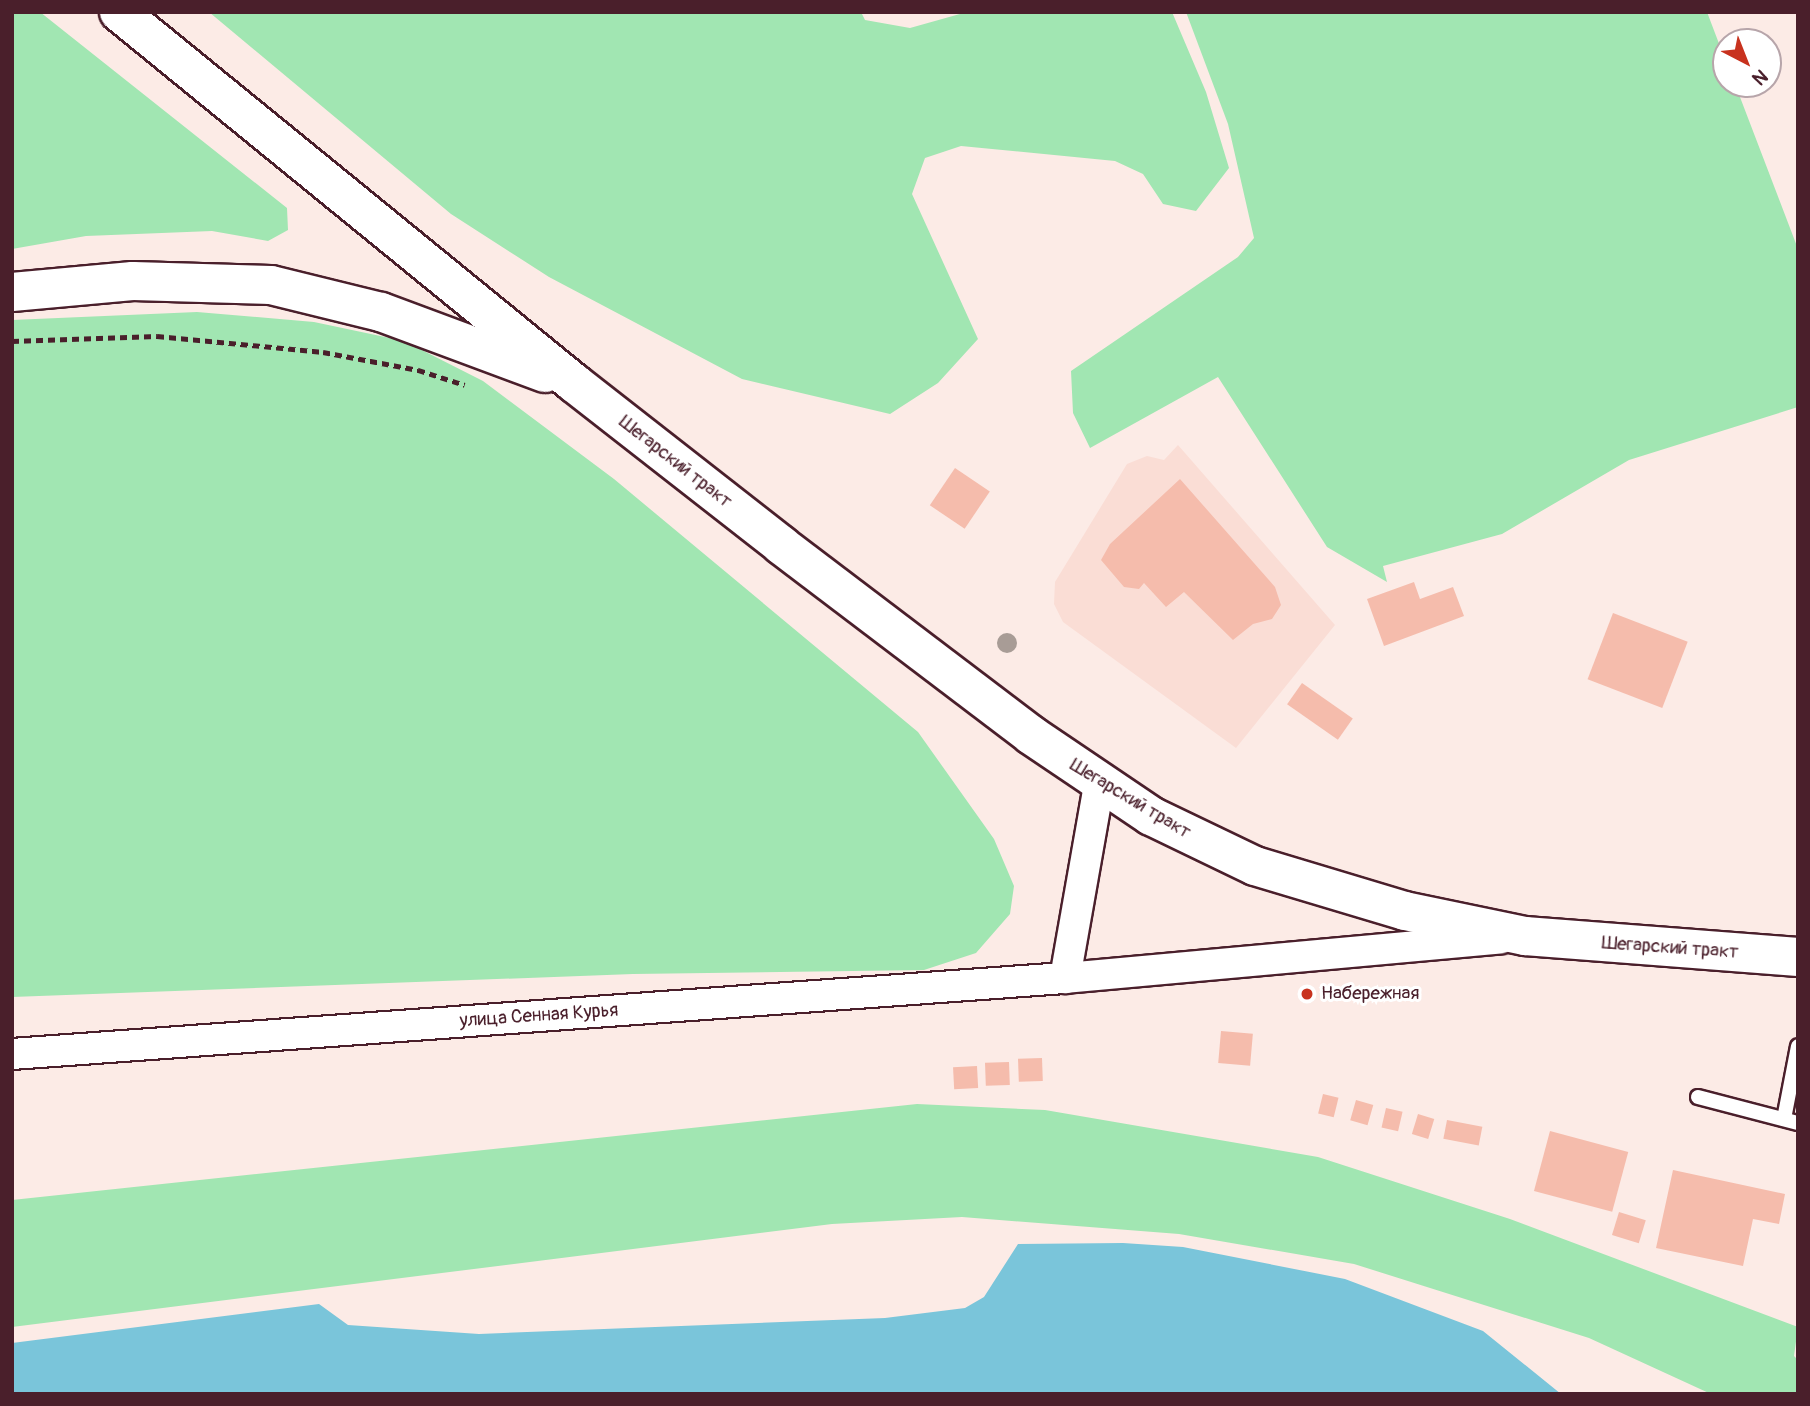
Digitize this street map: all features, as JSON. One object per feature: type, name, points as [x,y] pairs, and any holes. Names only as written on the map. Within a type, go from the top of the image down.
[{"type":"main road","name":"Шегарский тракт","points":[[119,12],[573,383],[1100,785],[1201,842],[1266,870],[1405,911],[1525,936],[1798,957]]},
{"type":"main road","points":[[12,292],[133,281],[271,285],[381,312],[573,383]]},
{"type":"street","points":[[1065,978],[1100,785]]},
{"type":"street","name":"улица Сенная Курья","points":[[12,1054],[1065,978],[1525,936]]},
{"type":"lane","points":[[1698,1097],[1791,1121],[1798,1046]]},
{"type":"path","points":[[12,341],[157,336],[309,350],[418,370],[469,386]]},
{"type":"shaded area","points":[[1178,445],[1335,625],[1236,748],[1063,622],[1054,604],[1055,582],[1127,464],[1147,456],[1164,460]]},
{"type":"green space","points":[[12,12],[40,12],[287,208],[288,230],[268,241],[212,231],[86,236],[12,249]]},
{"type":"green space","points":[[209,12],[861,12],[865,20],[910,28],[967,12],[1172,12],[1206,92],[1229,168],[1196,211],[1163,204],[1143,174],[1115,161],[961,146],[925,158],[912,194],[978,339],[938,383],[890,414],[742,379],[549,277],[451,214]]},
{"type":"green space","points":[[1186,12],[1707,12],[1713,28],[1712,98],[1740,98],[1798,249],[1798,407],[1629,460],[1502,534],[1383,566],[1387,582],[1327,547],[1218,377],[1090,448],[1073,413],[1071,371],[1238,257],[1254,238],[1228,124]]},
{"type":"green space","points":[[197,312],[314,322],[404,341],[483,381],[614,479],[918,732],[994,839],[1014,886],[1010,914],[976,953],[924,970],[633,974],[12,997],[12,320]]},
{"type":"green space","points":[[917,1104],[1045,1110],[1318,1157],[1510,1219],[1798,1327],[1794,1356],[1798,1360],[1798,1394],[1711,1394],[1589,1338],[1354,1264],[1179,1234],[962,1217],[832,1224],[12,1327],[12,1200]]},
{"type":"water","points":[[1123,1243],[1183,1247],[1345,1279],[1483,1331],[1561,1394],[12,1394],[12,1343],[319,1304],[348,1325],[479,1334],[885,1318],[965,1308],[984,1297],[1018,1244]]},
{"type":"building","points":[[955,468],[990,491],[965,529],[930,505]]},
{"type":"building","points":[[1180,479],[1275,587],[1281,605],[1272,619],[1253,624],[1233,640],[1184,592],[1166,607],[1144,583],[1139,589],[1124,587],[1101,560],[1110,544]]},
{"type":"building","points":[[1414,582],[1420,599],[1453,587],[1464,616],[1384,646],[1367,599]]},
{"type":"building","points":[[1613,613],[1688,642],[1662,708],[1588,679]]},
{"type":"building","points":[[1302,683],[1353,719],[1338,740],[1287,704]]},
{"type":"building","points":[[1221,1031],[1253,1034],[1250,1066],[1218,1063]]},
{"type":"building","points":[[1042,1058],[1043,1081],[1019,1082],[1018,1059]]},
{"type":"building","points":[[1009,1062],[1010,1085],[986,1086],[985,1063]]},
{"type":"building","points":[[977,1066],[978,1088],[954,1089],[953,1067]]},
{"type":"building","points":[[1323,1094],[1339,1098],[1334,1117],[1318,1113]]},
{"type":"building","points":[[1356,1100],[1373,1105],[1368,1125],[1350,1120]]},
{"type":"building","points":[[1386,1108],[1403,1112],[1398,1131],[1382,1127]]},
{"type":"building","points":[[1418,1114],[1434,1119],[1428,1139],[1412,1134]]},
{"type":"building","points":[[1447,1120],[1482,1127],[1479,1146],[1443,1139]]},
{"type":"building","points":[[1550,1131],[1628,1152],[1612,1212],[1534,1191]]},
{"type":"building","points":[[1673,1170],[1785,1194],[1779,1224],[1753,1219],[1743,1266],[1656,1248]]},
{"type":"building","points":[[1619,1212],[1646,1220],[1639,1243],[1612,1235]]},
{"type":"place","name":"Набережная","points":[[1307,994]]}]
